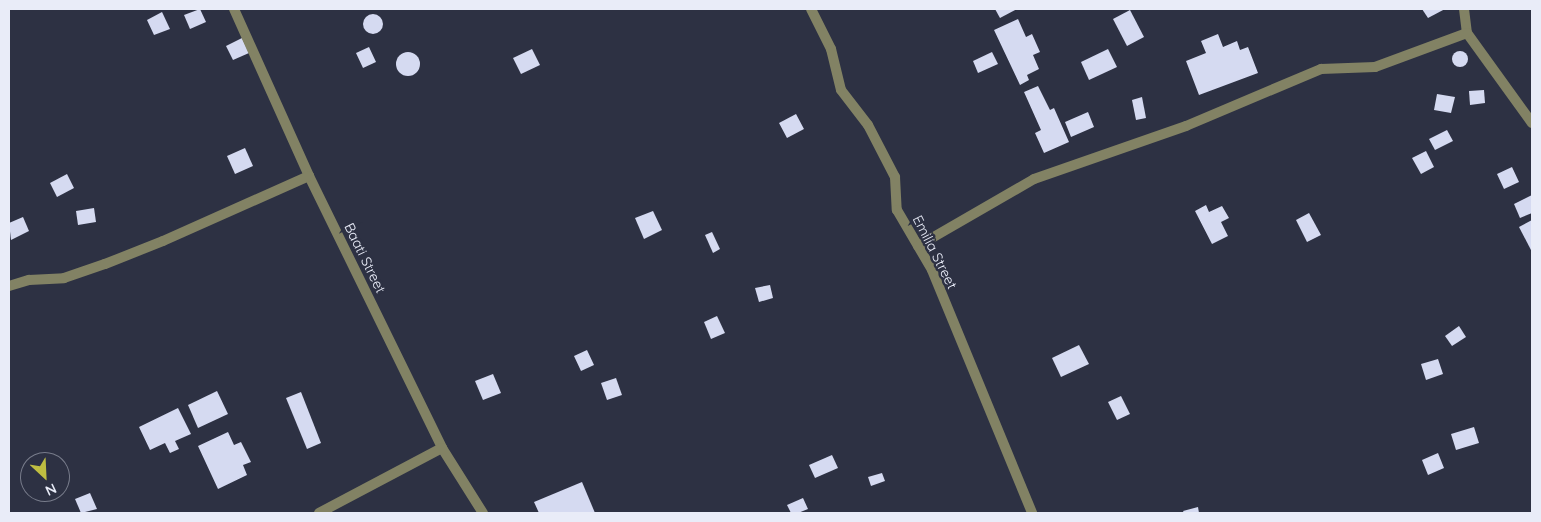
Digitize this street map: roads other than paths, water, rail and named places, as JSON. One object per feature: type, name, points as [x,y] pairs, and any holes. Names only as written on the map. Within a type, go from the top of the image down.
[{"type":"street","name":"Baati Street","points":[[234,9],[309,176],[442,448],[483,513]]},
{"type":"street","name":"Emilia Street","points":[[811,9],[830,49],[841,90],[868,125],[895,177],[897,210],[932,270],[1032,513]]},
{"type":"street","points":[[1464,9],[1466,33],[1532,123]]},
{"type":"street","points":[[918,246],[1034,179],[1186,126],[1321,69],[1375,67],[1466,33]]},
{"type":"street","points":[[9,286],[29,280],[64,278],[105,264],[163,241],[309,176]]},
{"type":"street","points":[[319,513],[442,448]]}]
